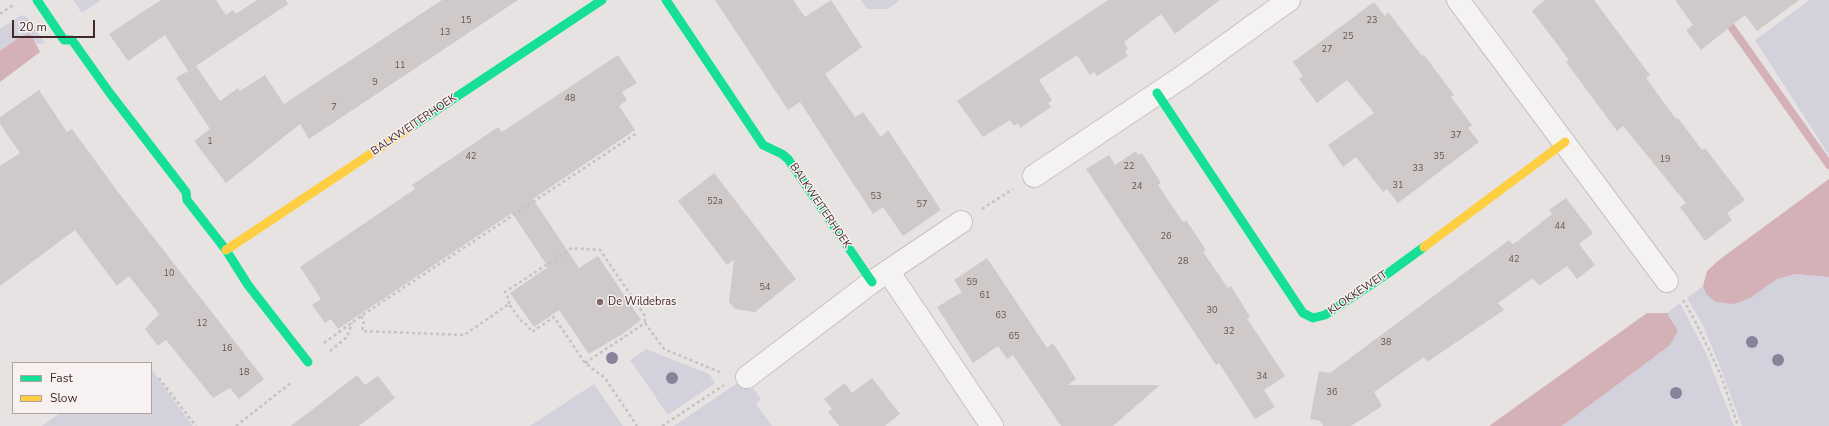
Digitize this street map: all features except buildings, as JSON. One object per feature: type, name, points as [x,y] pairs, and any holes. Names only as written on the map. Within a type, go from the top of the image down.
[{"type":"street","points":[[37,0],[64,40],[72,40],[109,92],[186,192],[187,200],[226,250],[248,286],[308,362]]},
{"type":"street","name":"BALKWEITERHOEK","points":[[226,250],[602,0]]},
{"type":"street","name":"BALKWEITERHOEK","points":[[666,0],[763,144],[767,148],[782,154],[788,159],[880,276],[992,426]]},
{"type":"street","points":[[1034,176],[1157,93],[1288,0]]},
{"type":"street","points":[[1458,0],[1674,288]]},
{"type":"street","name":"KLOKKEWEIT","points":[[1157,93],[1303,313],[1313,318],[1325,315],[1387,274],[1565,142]]},
{"type":"street","points":[[734,378],[880,276],[961,222]]},
{"type":"path","points":[[0,14],[4,11]]},
{"type":"path","points":[[320,346],[361,316],[637,133]]},
{"type":"path","points":[[961,222],[1034,176]]},
{"type":"path","points":[[637,426],[605,378],[585,363],[554,317],[532,332],[526,324],[522,322],[510,304],[510,299],[505,292],[572,248],[600,250],[645,316],[645,323],[664,349],[734,378]]},
{"type":"path","points":[[1674,288],[1692,315],[1710,352],[1722,378],[1738,426]]},
{"type":"path","points":[[361,316],[364,321],[362,331],[464,335],[510,304]]},
{"type":"path","points":[[585,363],[645,323]]},
{"type":"path","points":[[159,378],[196,426]]},
{"type":"path","points":[[662,426],[734,378]]},
{"type":"shaded area","points":[[73,0],[101,0],[82,13]]},
{"type":"shaded area","points":[[861,0],[900,0],[888,9],[867,9]]},
{"type":"shaded area","points":[[1810,0],[1829,0],[1829,155],[1755,40]]},
{"type":"shaded area","points":[[21,15],[27,17],[45,43],[37,44],[32,36],[21,37],[0,51],[0,29]]},
{"type":"shaded area","points":[[29,34],[32,36],[40,52],[0,82],[0,51],[17,39]]},
{"type":"shaded area","points":[[1829,179],[1829,277],[1796,274],[1777,279],[1750,298],[1734,304],[1716,302],[1706,294],[1703,286],[1707,271],[1719,260]]},
{"type":"shaded area","points":[[1796,274],[1829,277],[1829,426],[1742,426],[1703,325],[1687,298],[1703,286],[1706,294],[1750,298],[1776,279]]},
{"type":"shaded area","points":[[1680,303],[1706,353],[1734,426],[1562,426],[1669,346],[1671,320],[1667,313]]},
{"type":"shaded area","points":[[1647,313],[1667,313],[1678,331],[1669,346],[1562,426],[1489,426]]},
{"type":"shaded area","points":[[646,349],[709,374],[715,383],[668,415],[630,360]]},
{"type":"shaded area","points":[[152,370],[193,426],[42,426],[59,414],[152,414]]},
{"type":"shaded area","points":[[742,380],[750,389],[753,388],[761,399],[756,404],[772,426],[674,426]]},
{"type":"shaded area","points":[[594,384],[623,426],[530,426]]},
{"type":"waterway","points":[[1725,18],[1829,165]]},
{"type":"traffic: fast","points":[[37,0],[64,40],[72,40],[109,92],[186,192],[187,200],[226,250],[248,285],[308,362]]},
{"type":"traffic: fast","points":[[411,127],[602,0]]},
{"type":"traffic: fast","points":[[666,0],[763,145],[782,154],[788,159],[872,282]]},
{"type":"traffic: fast","points":[[1157,93],[1303,313],[1313,318],[1325,315],[1387,274],[1424,247]]},
{"type":"traffic: slow","points":[[226,250],[411,127]]},
{"type":"traffic: slow","points":[[1424,247],[1565,142]]},
{"type":"place","name":"De Wildebras","points":[[600,302]]}]
